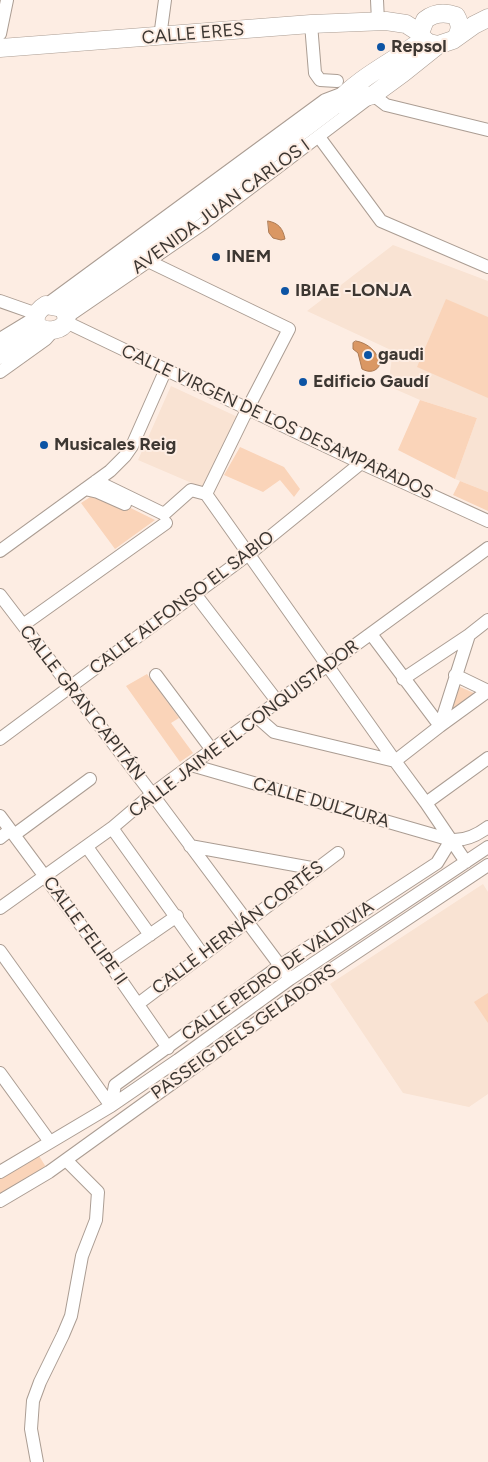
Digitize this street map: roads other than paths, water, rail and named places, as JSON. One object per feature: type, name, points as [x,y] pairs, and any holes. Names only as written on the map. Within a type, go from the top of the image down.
[{"type":"main road","points":[[339,93],[373,95],[403,73],[427,39],[424,20],[434,15],[447,13],[454,15],[488,10]]},
{"type":"main road","name":"CALLE ERES","points":[[0,48],[311,24],[382,21],[409,16],[434,15]]},
{"type":"main road","points":[[454,15],[460,26],[457,36]]},
{"type":"main road","points":[[427,39],[448,42],[474,24],[488,18]]},
{"type":"main road","name":"CALLE ERES","points":[[382,21],[406,24],[427,39]]},
{"type":"main road","name":"AVENIDA JUAN CARLOS I","points":[[0,355],[51,318],[144,256],[339,93],[427,39]]},
{"type":"street","points":[[0,34],[7,0]]},
{"type":"street","points":[[160,37],[165,0]]},
{"type":"street","points":[[377,0],[382,21]]},
{"type":"street","points":[[311,24],[315,73],[320,80],[339,93]]},
{"type":"street","points":[[380,69],[370,87],[373,95],[386,105],[488,130]]},
{"type":"street","name":"AVENIDA JUAN CARLOS I","points":[[0,339],[51,318],[325,100],[339,93]]},
{"type":"street","name":"AVENIDA JUAN CARLOS I","points":[[144,256],[204,223],[373,95]]},
{"type":"street","points":[[319,137],[381,221],[488,267]]},
{"type":"street","points":[[144,256],[288,329],[206,494]]},
{"type":"street","name":"CALLE VIRGEN DE LOS DESAMPARADOS","points":[[0,301],[51,318],[166,369],[361,463],[488,521]]},
{"type":"street","name":"AVENIDA JUAN CARLOS I","points":[[0,372],[46,339],[51,318]]},
{"type":"street","points":[[0,551],[119,463],[132,446],[166,369]]},
{"type":"street","name":"CALLE ALFONSO EL SABIO","points":[[0,739],[249,554],[361,463]]},
{"type":"street","points":[[91,485],[164,514],[191,490],[206,494],[466,862]]},
{"type":"street","points":[[23,625],[166,523],[98,492],[91,485]]},
{"type":"street","name":"CALLE JAIME EL CONQUISTADOR","points":[[0,908],[87,847],[152,794],[488,548]]},
{"type":"street","name":"CALLE GRAN CAPITÁN","points":[[0,594],[290,979]]},
{"type":"street","points":[[195,594],[277,702]]},
{"type":"street","points":[[403,679],[488,620]]},
{"type":"street","points":[[472,632],[488,636]]},
{"type":"street","points":[[440,726],[455,675],[472,632]]},
{"type":"street","points":[[371,634],[440,726]]},
{"type":"street","points":[[156,675],[212,750]]},
{"type":"street","points":[[395,761],[488,691],[455,675]]},
{"type":"street","points":[[256,717],[274,732],[395,761]]},
{"type":"street","points":[[426,803],[488,758]]},
{"type":"street","name":"CALLE DULZURA","points":[[191,765],[451,840]]},
{"type":"street","points":[[8,834],[90,779]]},
{"type":"street","name":"CALLE FELIPE II","points":[[0,816],[8,834],[45,876],[110,963],[168,1048]]},
{"type":"street","points":[[451,840],[468,839],[488,827]]},
{"type":"street","points":[[112,828],[177,916],[203,955]]},
{"type":"street","name":"CALLE PEDRO DE VALDIVIA","points":[[111,1106],[115,1085],[281,965],[437,863],[451,840]]},
{"type":"street","points":[[190,846],[317,869]]},
{"type":"street","points":[[87,847],[150,935]]},
{"type":"street","points":[[0,1172],[111,1106],[290,979],[488,847]]},
{"type":"street","name":"CALLE HERNÁN CORTÉS","points":[[138,1004],[338,853]]},
{"type":"street","name":"PASSEIG DELS GELADORS","points":[[0,1201],[49,1172],[317,979],[488,865]]},
{"type":"street","points":[[110,963],[177,916]]},
{"type":"street","points":[[0,951],[111,1106]]},
{"type":"street","points":[[0,1073],[50,1142]]},
{"type":"street","points":[[37,1462],[31,1428],[33,1401],[71,1316],[82,1256],[96,1220],[98,1192],[66,1160],[56,1162],[50,1159],[47,1152],[50,1142]]},
{"type":"place","name":"Repsol","points":[[381,47]]},
{"type":"place","name":"INEM","points":[[216,257]]},
{"type":"place","name":"IBIAE -LONJA","points":[[285,291]]},
{"type":"place","name":"gaudi","points":[[368,355]]},
{"type":"place","name":"Edificio Gaudí","points":[[303,382]]},
{"type":"place","name":"Musicales Reig","points":[[44,445]]}]
